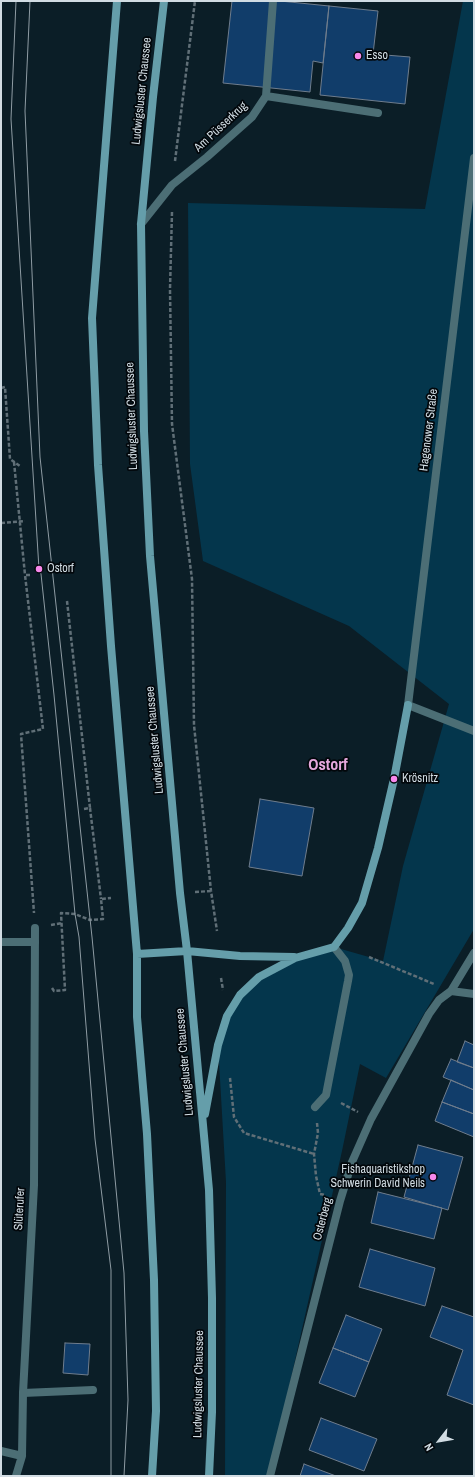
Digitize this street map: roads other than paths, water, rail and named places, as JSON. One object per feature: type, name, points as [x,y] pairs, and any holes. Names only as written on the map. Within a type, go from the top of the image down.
[{"type":"street","points":[[117,1],[92,318],[98,465],[108,615],[137,954],[137,1016],[147,1134],[154,1280],[156,1410],[152,1476]]},
{"type":"street","name":"Ludwigsluster Chaussee","points":[[164,1],[141,224],[144,431],[150,556],[180,893],[187,951],[209,1190],[212,1298],[212,1412],[209,1476]]},
{"type":"street","name":"Am Püsserkrug","points":[[141,224],[172,184],[207,157],[252,117],[266,96],[273,1]]},
{"type":"street","points":[[266,96],[378,113]]},
{"type":"street","name":"Hagenower Straße","points":[[408,705],[474,158]]},
{"type":"street","points":[[203,1125],[218,1044],[227,1016],[240,995],[259,977],[295,958],[334,947],[348,928],[362,903],[378,848],[394,779],[408,705],[474,731]]},
{"type":"street","name":"Slüterufer","points":[[16,1476],[22,1456],[23,1393],[34,1185],[35,928]]},
{"type":"street","points":[[1,942],[35,942]]},
{"type":"street","points":[[315,1107],[326,1095],[348,981],[345,961],[334,947]]},
{"type":"street","points":[[137,954],[187,951],[240,956],[295,958]]},
{"type":"street","name":"Osterberg","points":[[270,1476],[340,1201],[352,1162],[371,1119],[429,1014],[438,1000],[451,991],[474,953]]},
{"type":"street","points":[[451,991],[474,994]]},
{"type":"street","points":[[23,1393],[93,1390]]},
{"type":"street","points":[[1,1451],[22,1456]]},
{"type":"tram line","points":[[16,1],[11,119],[39,569],[41,574],[54,695],[75,914],[79,937],[95,1139],[111,1270],[111,1476]]},
{"type":"tram line","points":[[30,1],[25,111],[40,457],[92,937],[124,1273],[128,1400],[124,1476]]},
{"type":"place","name":"Esso","points":[[358,56]]},
{"type":"place","name":"Ostorf","points":[[39,569]]},
{"type":"place","name":"Krösnitz","points":[[394,779]]},
{"type":"place","name":"Fishaquaristikshop Schwerin David Neils","points":[[433,1177]]},
{"type":"district","name":"Ostorf","points":[[328,766]]}]
